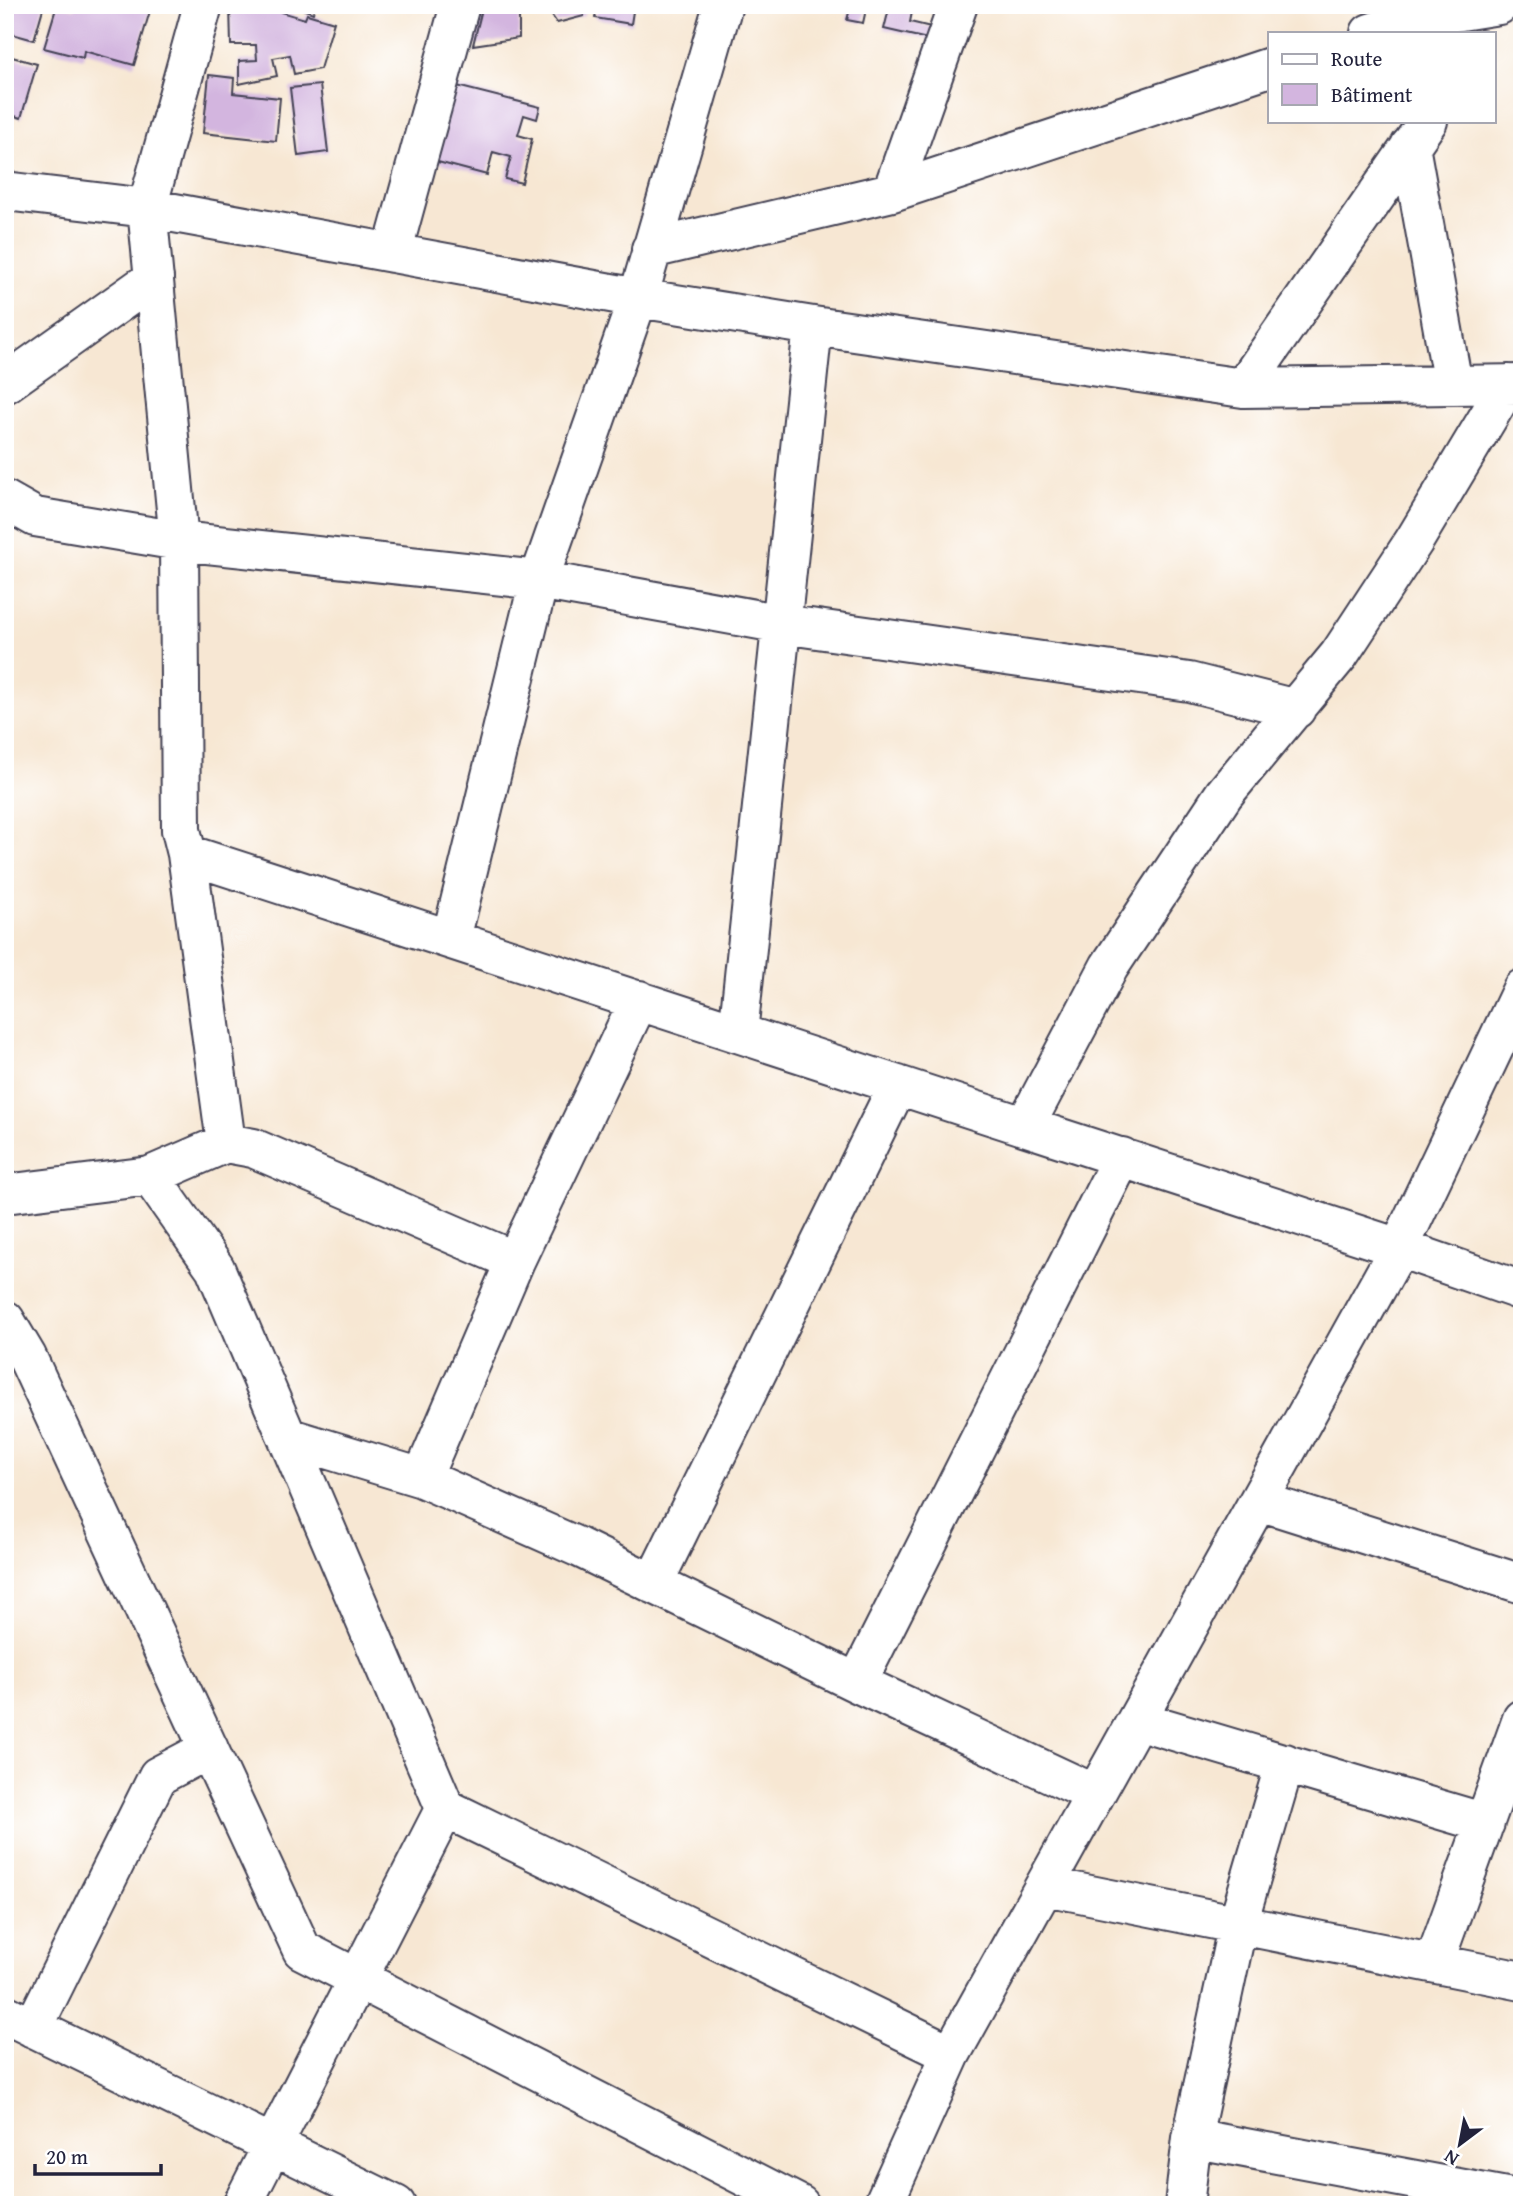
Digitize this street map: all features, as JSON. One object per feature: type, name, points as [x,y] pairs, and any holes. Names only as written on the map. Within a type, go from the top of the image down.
[{"type":"street","points":[[203,5],[147,208],[179,541],[181,830],[187,854],[226,1143]]},
{"type":"street","points":[[392,253],[460,5]]},
{"type":"street","points":[[451,939],[539,580],[638,298],[723,5]]},
{"type":"street","points":[[892,192],[958,5]]},
{"type":"street","points":[[1372,32],[1415,11],[1499,5]]},
{"type":"street","points":[[1489,32],[1508,5]]},
{"type":"street","points":[[651,250],[892,192],[1268,67]]},
{"type":"street","points":[[1419,134],[1453,385]]},
{"type":"street","points":[[1243,388],[1419,134]]},
{"type":"street","points":[[5,191],[147,208],[638,298],[813,326],[1243,388],[1515,384]]},
{"type":"street","points":[[5,384],[154,278]]},
{"type":"street","points":[[738,1033],[813,326]]},
{"type":"street","points":[[1025,1126],[1109,967],[1224,794],[1339,655],[1515,384]]},
{"type":"street","points":[[5,500],[34,517],[179,541],[539,580],[782,624],[1189,682],[1296,709]]},
{"type":"street","points":[[187,854],[1122,1157],[1522,1290]]},
{"type":"street","points":[[883,2205],[951,2054],[1399,1248],[1522,989]]},
{"type":"street","points":[[422,1478],[515,1261],[639,1000]]},
{"type":"street","points":[[653,1584],[898,1084]]},
{"type":"street","points":[[5,1194],[150,1175],[226,1143],[254,1148],[515,1261]]},
{"type":"street","points":[[858,1683],[1122,1157]]},
{"type":"street","points":[[150,1175],[215,1268],[445,1808],[951,2054]]},
{"type":"street","points":[[5,1320],[27,1357],[302,1950],[800,2205]]},
{"type":"street","points":[[287,1437],[422,1478],[578,1546],[858,1683],[1096,1794]]},
{"type":"street","points":[[1259,1501],[1522,1584]]},
{"type":"street","points":[[1434,1963],[1522,1719]]},
{"type":"street","points":[[1137,1720],[1485,1823]]},
{"type":"street","points":[[209,1749],[158,1776],[19,2021],[396,2205]]},
{"type":"street","points":[[1184,2205],[1192,2138],[1238,1923],[1285,1763]]},
{"type":"street","points":[[242,2205],[445,1808]]},
{"type":"street","points":[[1045,1886],[1522,1981]]},
{"type":"street","points":[[1192,2138],[1522,2200]]},
{"type":"building","points":[[5,5],[44,5],[34,40],[5,32]]},
{"type":"building","points":[[57,5],[75,9],[76,5],[130,5],[150,11],[134,65],[84,51],[83,58],[44,48]]},
{"type":"building","points":[[230,5],[280,5],[281,12],[305,19],[307,14],[334,22],[320,69],[294,74],[290,55],[273,58],[277,76],[239,84],[239,61],[257,60],[256,45],[231,45]]},
{"type":"building","points":[[292,5],[315,5],[313,13]]},
{"type":"building","points":[[483,5],[585,5],[584,16],[557,23],[548,10],[519,14],[519,38],[473,45]]},
{"type":"building","points":[[597,5],[634,5],[631,24],[595,18]]},
{"type":"building","points":[[851,5],[867,5],[863,23],[847,20]]},
{"type":"building","points":[[890,5],[939,5],[937,13],[913,7],[910,22],[935,28],[932,40],[884,29]]},
{"type":"building","points":[[5,55],[37,64],[21,118],[5,113]]},
{"type":"building","points":[[209,75],[234,78],[233,93],[280,98],[276,141],[203,133]]},
{"type":"building","points":[[320,85],[328,152],[298,156],[290,88]]},
{"type":"building","points":[[453,85],[540,107],[537,119],[524,115],[518,135],[532,139],[522,183],[505,179],[511,157],[493,152],[487,175],[434,161]]}]
